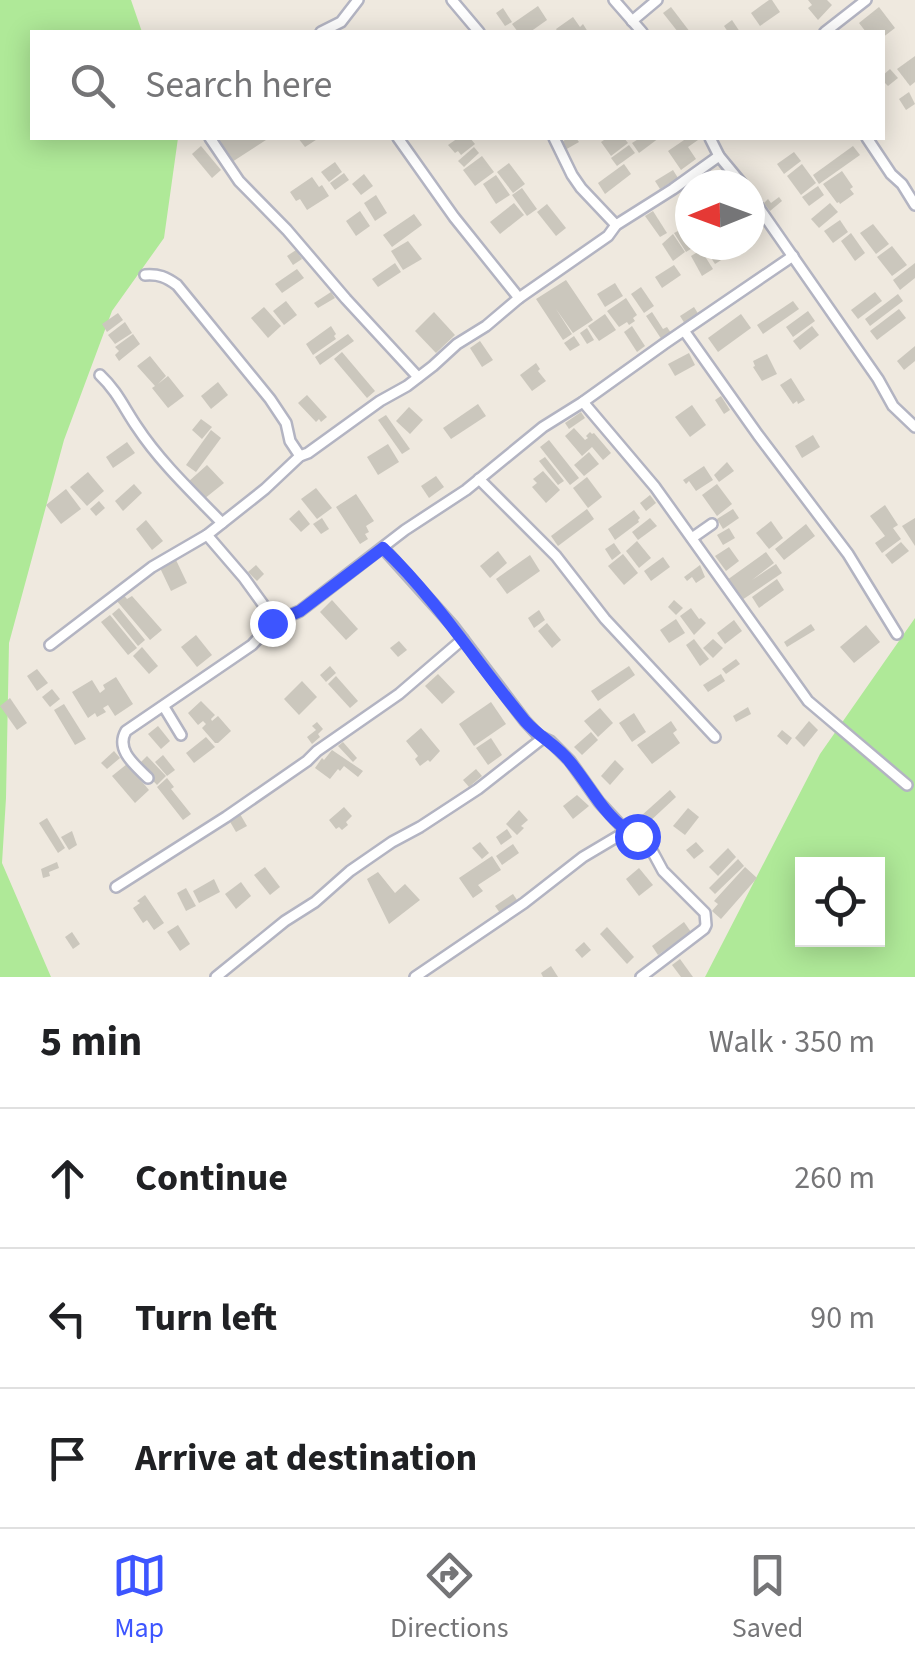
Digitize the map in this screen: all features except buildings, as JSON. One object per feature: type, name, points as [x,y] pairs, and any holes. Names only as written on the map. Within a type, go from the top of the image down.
[{"type":"street","points":[[330,30],[348,16],[358,0]]},
{"type":"street","points":[[452,0],[477,30]]},
{"type":"street","points":[[614,0],[640,30]]},
{"type":"street","points":[[632,20],[658,0]]},
{"type":"street","points":[[828,30],[866,0]]},
{"type":"street","points":[[211,140],[249,192],[418,376]]},
{"type":"street","points":[[399,140],[519,298]]},
{"type":"street","points":[[555,140],[581,188],[616,225]]},
{"type":"street","points":[[711,140],[730,170]]},
{"type":"street","points":[[868,140],[915,204]]},
{"type":"street","points":[[50,645],[152,567],[207,535],[300,456],[418,376],[456,344],[608,236],[616,225],[719,156]]},
{"type":"street","points":[[765,216],[893,406],[915,428]]},
{"type":"street","points":[[148,778],[126,754],[122,738],[126,731],[252,645],[275,622],[300,611],[543,428],[794,256]]},
{"type":"street","points":[[146,275],[156,274],[177,286],[270,399],[300,456]]},
{"type":"street","points":[[685,332],[848,554],[897,634]]},
{"type":"street","points":[[100,375],[113,387],[156,452],[222,523]]},
{"type":"street","points":[[583,402],[655,487],[808,700],[906,784]]},
{"type":"street","points":[[479,479],[556,556],[605,619],[716,737]]},
{"type":"street","points":[[692,538],[712,524]]},
{"type":"street","points":[[207,535],[275,622]]},
{"type":"street","points":[[383,548],[463,639],[525,720],[570,761],[599,802],[623,828],[650,847],[664,872],[704,912],[706,926],[641,977]]},
{"type":"street","points":[[116,887],[307,761],[398,694],[463,639]]},
{"type":"street","points":[[164,707],[181,735]]},
{"type":"street","points":[[216,977],[315,902],[350,870],[478,790],[543,738]]},
{"type":"street","points":[[414,977],[620,835],[623,828]]},
{"type":"green space","points":[[0,0],[131,0],[141,30],[30,30],[30,140],[178,140],[164,238],[112,311],[64,440],[9,643],[2,863],[51,977],[0,977]]},
{"type":"green space","points":[[915,618],[915,977],[705,977],[820,754]]},
{"type":"route","points":[[272,623],[300,611],[383,548],[453,626],[539,736],[550,740],[599,802],[623,828],[637,836]]}]
